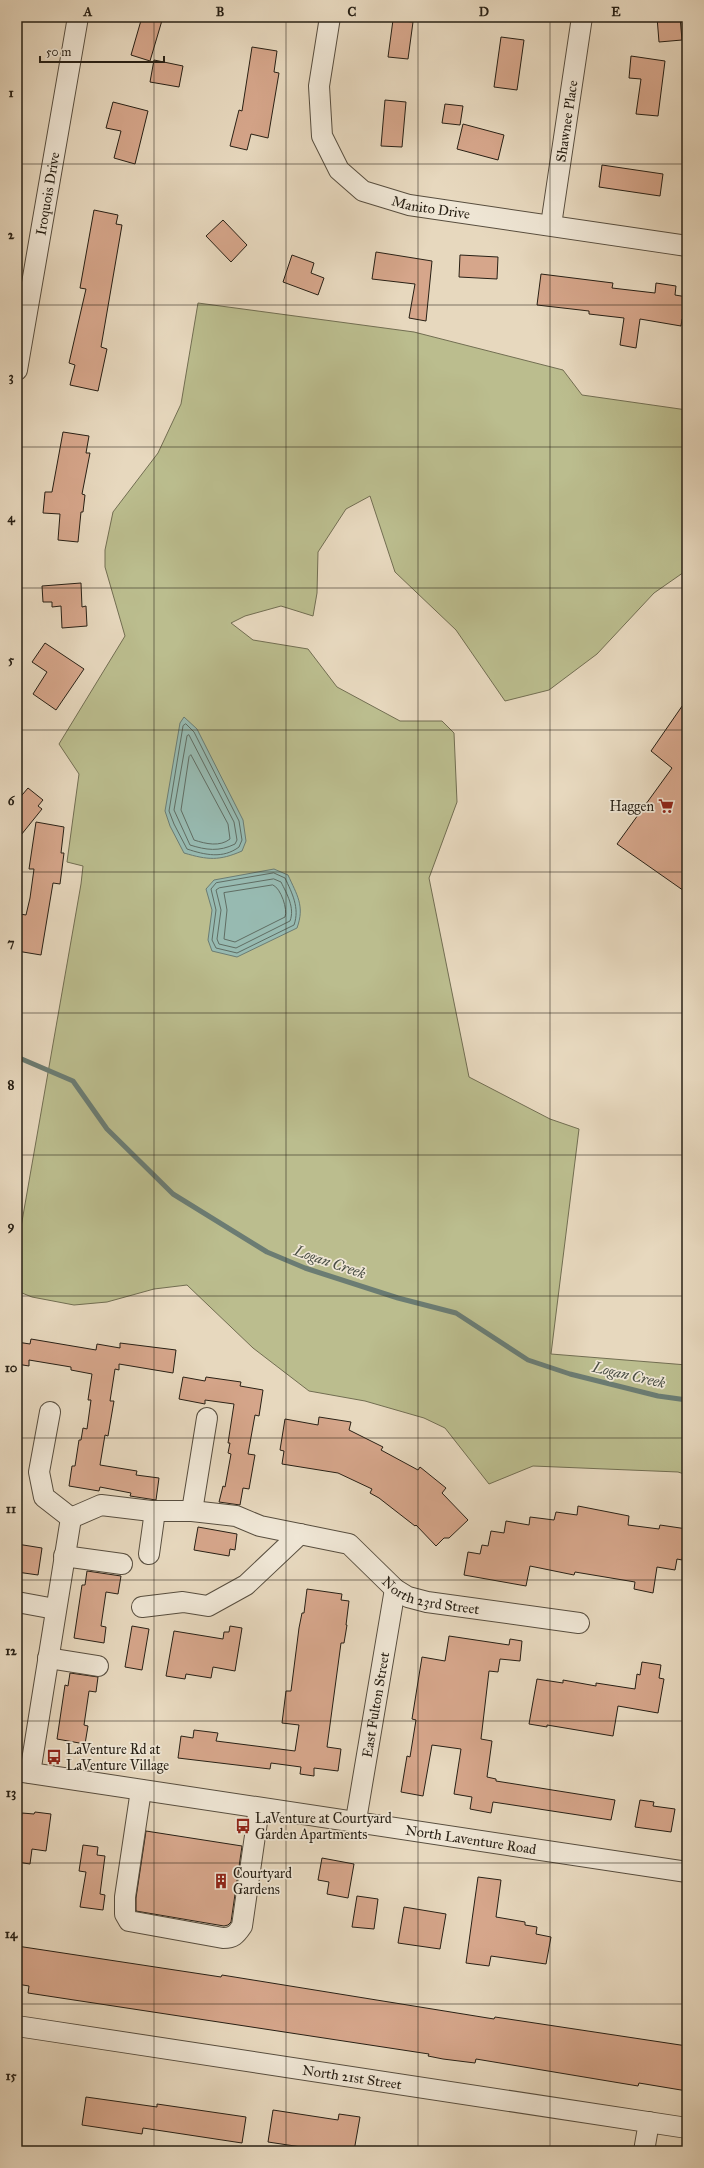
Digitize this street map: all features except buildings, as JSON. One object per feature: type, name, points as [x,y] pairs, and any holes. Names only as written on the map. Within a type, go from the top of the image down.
[{"type":"street","name":"Iroquois Drive","points":[[17,370],[78,17]]},
{"type":"street","name":"Manito Drive","points":[[330,17],[319,86],[322,136],[339,170],[364,191],[409,205],[687,246]]},
{"type":"street","name":"Shawnee Place","points":[[551,226],[582,17]]},
{"type":"street","points":[[24,1772],[48,1658],[71,1518],[44,1497],[39,1472],[50,1412]]},
{"type":"street","points":[[192,1511],[207,1418]]},
{"type":"street","name":"North 23rd Street","points":[[71,1518],[101,1505],[155,1511],[192,1511],[236,1516],[260,1526],[349,1544],[395,1589],[408,1597],[427,1602],[579,1624]]},
{"type":"street","points":[[149,1554],[155,1511]]},
{"type":"street","points":[[142,1607],[183,1602],[208,1606],[246,1585],[300,1534]]},
{"type":"street","points":[[64,1556],[122,1564]]},
{"type":"street","name":"East Fulton Street","points":[[356,1820],[395,1589]]},
{"type":"street","points":[[17,1602],[55,1609]]},
{"type":"street","points":[[48,1658],[98,1666]]},
{"type":"street","name":"North Laventure Road","points":[[24,1772],[259,1808],[356,1820],[687,1872]]},
{"type":"street","points":[[141,1790],[125,1897],[125,1914],[129,1921],[223,1938],[231,1938],[237,1934],[242,1926],[259,1808]]},
{"type":"street","name":"North 21st Street","points":[[17,2026],[687,2128]]},
{"type":"street","points":[[644,2151],[649,2122]]},
{"type":"green space","points":[[198,303],[414,332],[563,370],[582,395],[687,410],[687,570],[654,593],[597,654],[549,690],[505,701],[456,630],[395,572],[370,496],[346,509],[318,552],[317,593],[313,616],[281,606],[245,616],[231,623],[253,640],[308,649],[337,687],[400,721],[442,721],[454,733],[457,802],[429,878],[469,1077],[550,1119],[579,1129],[551,1354],[687,1365],[687,1475],[678,1472],[533,1466],[489,1484],[445,1428],[424,1418],[365,1401],[309,1391],[253,1348],[187,1285],[154,1289],[107,1302],[74,1305],[32,1297],[17,1291],[17,1250],[83,866],[67,862],[79,774],[59,744],[125,636],[105,567],[105,550],[113,512],[158,453],[181,404]]},
{"type":"water","points":[[184,717],[197,729],[243,820],[246,841],[242,851],[227,857],[207,858],[184,853],[170,826],[165,811],[180,723]]},
{"type":"water","points":[[274,869],[288,875],[297,895],[300,913],[297,928],[237,957],[212,951],[208,940],[212,910],[206,889],[214,880]]},
{"type":"waterway","name":"Logan Creek","points":[[17,1057],[73,1081],[107,1129],[173,1194],[267,1252],[305,1268],[398,1298],[456,1313],[528,1360],[570,1374],[658,1396],[687,1400]]},
{"type":"place","name":"Haggen","points":[[666,806]]},
{"type":"place","name":"LaVenture Rd at LaVenture Village","points":[[54,1757]]},
{"type":"place","name":"LaVenture at Courtyard Garden Apartments","points":[[243,1826]]},
{"type":"place","name":"Courtyard Gardens","points":[[221,1881]]}]
